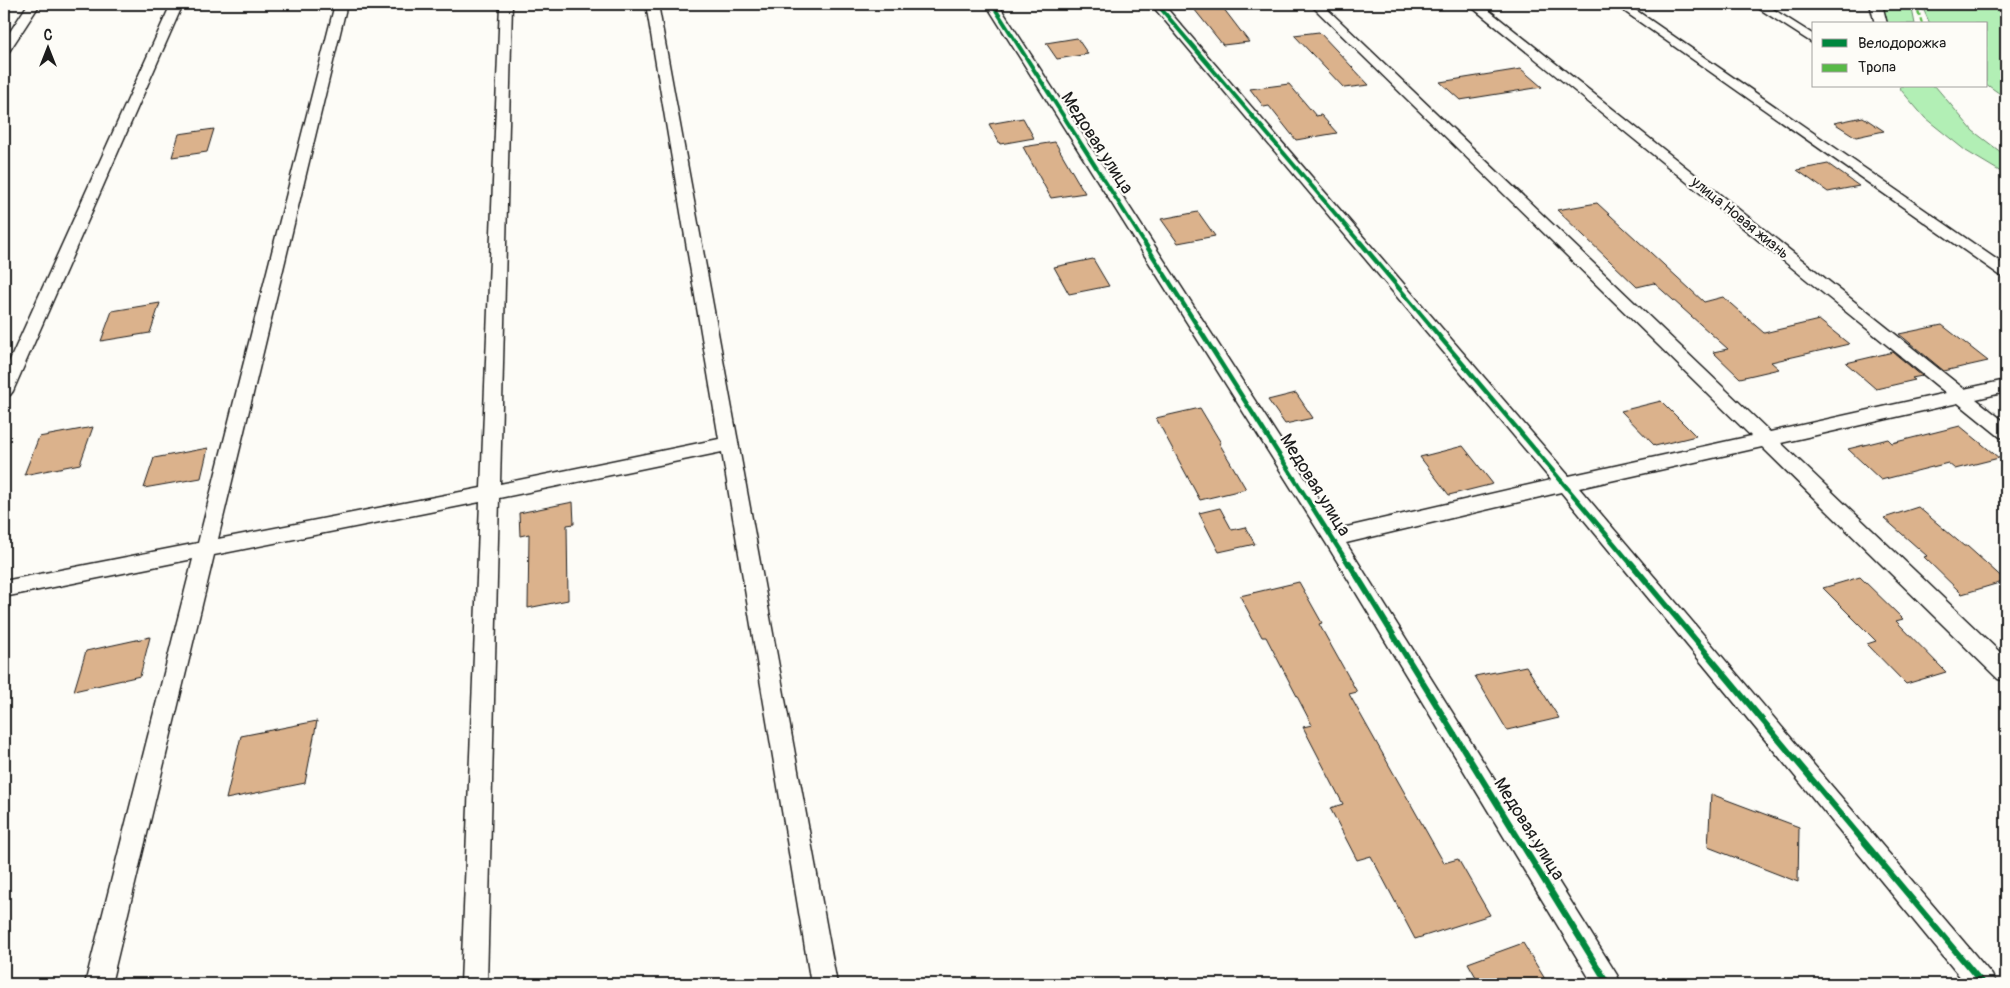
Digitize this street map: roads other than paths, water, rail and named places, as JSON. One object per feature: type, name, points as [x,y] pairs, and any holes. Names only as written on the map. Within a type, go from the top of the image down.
[{"type":"street","points":[[4,50],[34,4]]},
{"type":"street","points":[[4,391],[177,4]]},
{"type":"street","points":[[98,984],[341,4]]},
{"type":"street","points":[[474,984],[506,4]]},
{"type":"street","points":[[652,4],[824,984]]},
{"type":"street","name":"Медовая улица","points":[[992,4],[1333,538],[1608,984]]},
{"type":"street","points":[[1157,4],[1564,484],[1983,984]]},
{"type":"street","points":[[1316,4],[2006,672]]},
{"type":"street","name":"улица Новая жизнь","points":[[1474,4],[2006,432]]},
{"type":"street","points":[[1620,4],[2006,273]]},
{"type":"street","points":[[1758,4],[1812,39]]},
{"type":"street","points":[[1876,4],[1880,22]]},
{"type":"street","points":[[1333,538],[1564,484],[2006,386]]},
{"type":"street","points":[[4,589],[729,444]]}]
